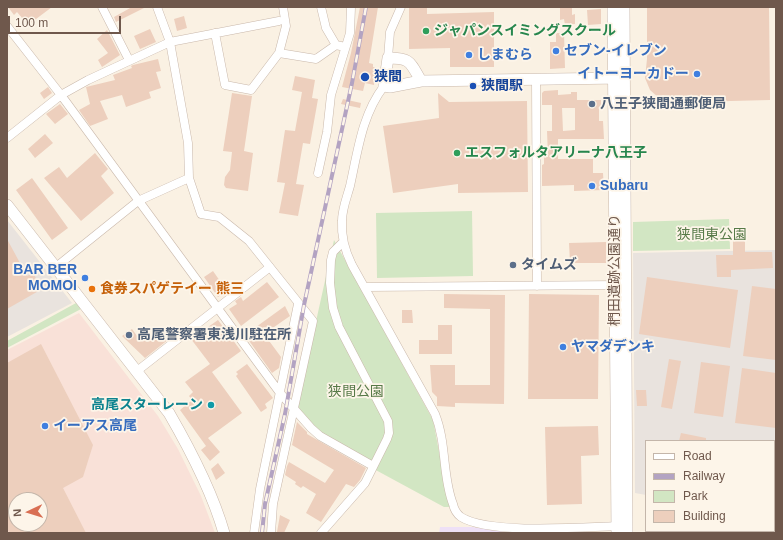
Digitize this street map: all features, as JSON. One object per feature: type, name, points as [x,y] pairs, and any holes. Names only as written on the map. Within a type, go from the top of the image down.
[{"type":"street","points":[[102,7],[129,60]]},
{"type":"street","points":[[157,7],[170,42],[188,143],[189,178],[201,214],[219,217],[248,240],[313,321],[273,504],[271,533]]},
{"type":"street","points":[[215,33],[225,85],[251,90],[279,53],[286,26],[283,7]]},
{"type":"street","points":[[321,7],[326,28],[336,44],[345,47]]},
{"type":"street","points":[[318,173],[327,132],[331,95],[350,33],[351,7]]},
{"type":"street","points":[[401,7],[390,32],[384,86],[372,102],[363,124],[342,214],[343,242],[349,259],[435,414],[442,434],[452,503],[458,514],[476,523],[505,528],[622,530]]},
{"type":"street","name":"椚田遺跡公園通り","points":[[613,7],[619,78]]},
{"type":"street","name":"椚田遺跡公園通り","points":[[622,530],[619,78],[624,7]]},
{"type":"street","points":[[7,138],[61,95],[129,60],[170,42],[279,21]]},
{"type":"street","points":[[7,26],[61,95],[280,393],[320,436],[373,466]]},
{"type":"street","points":[[279,53],[316,59],[336,44]]},
{"type":"street","points":[[388,58],[403,58],[408,60],[421,81]]},
{"type":"street","points":[[384,86],[390,87],[421,81],[619,78]]},
{"type":"street","points":[[536,79],[537,286]]},
{"type":"street","points":[[56,267],[138,201],[189,178]]},
{"type":"street","points":[[7,205],[169,413],[186,443],[209,492],[224,533]]},
{"type":"street","points":[[321,533],[365,483],[387,439],[389,427],[388,421],[339,327],[333,308],[330,283],[331,260],[336,248],[343,242]]},
{"type":"street","points":[[137,371],[270,267]]},
{"type":"street","points":[[365,287],[620,285]]},
{"type":"street","points":[[254,533],[260,488],[298,304]]},
{"type":"shaded area","points":[[7,220],[72,303],[7,337]]},
{"type":"shaded area","points":[[776,250],[776,513],[775,440],[645,440],[645,495],[635,493],[633,253]]},
{"type":"shaded area","name":"イーアス高尾","points":[[79,313],[158,416],[178,449],[201,496],[215,533],[7,533],[7,350]]},
{"type":"shaded area","points":[[440,527],[472,527],[507,532],[571,533],[439,533]]},
{"type":"green space","points":[[472,211],[473,276],[377,278],[376,213]]},
{"type":"green space","name":"狭間東公園","points":[[729,219],[730,249],[633,251],[633,222]]},
{"type":"green space","name":"狭間公園","points":[[334,240],[433,420],[449,504],[452,507],[444,507],[372,468],[304,423],[296,412]]},
{"type":"green space","points":[[76,303],[81,309],[7,348],[7,341]]},
{"type":"building","points":[[8,7],[52,7],[28,25],[17,12],[14,15]]},
{"type":"building","points":[[132,7],[146,7],[116,22],[114,17]]},
{"type":"building","points":[[360,7],[378,7],[369,63],[373,64],[373,67],[376,68],[374,85],[365,83],[363,91],[342,87],[351,53]]},
{"type":"building","points":[[409,7],[427,7],[427,14],[494,12],[494,67],[450,67],[450,48],[409,49]]},
{"type":"building","points":[[560,7],[572,7],[572,15],[575,14],[575,24],[565,25],[564,19],[560,20]]},
{"type":"building","points":[[647,7],[769,7],[770,100],[692,102],[677,104],[659,98],[650,90],[645,78],[647,59]]},
{"type":"building","points":[[601,9],[601,24],[588,25],[587,10]]},
{"type":"building","points":[[184,16],[187,28],[177,31],[174,19]]},
{"type":"building","points":[[150,29],[156,42],[140,49],[134,36]]},
{"type":"building","points":[[107,30],[120,55],[102,67],[98,60],[108,53],[97,39]]},
{"type":"building","points":[[556,33],[564,33],[565,68],[550,69],[550,42],[556,42]]},
{"type":"building","points":[[158,59],[161,71],[156,72],[161,88],[149,92],[151,98],[126,107],[122,95],[100,101],[108,119],[90,126],[79,110],[90,104],[86,87],[115,80],[113,75],[132,68],[131,66],[133,65]]},
{"type":"building","points":[[295,76],[315,80],[312,98],[318,99],[310,144],[303,143],[296,184],[304,185],[298,216],[279,213],[285,183],[277,182],[285,130],[295,131],[302,92],[292,90]]},
{"type":"building","points":[[48,87],[52,93],[44,99],[40,93]]},
{"type":"building","points":[[558,90],[558,95],[577,92],[577,100],[601,100],[599,121],[603,121],[604,139],[558,139],[558,159],[593,159],[593,173],[603,173],[604,190],[574,191],[574,185],[542,186],[542,165],[544,164],[544,157],[548,157],[547,131],[552,131],[552,105],[542,105],[542,93],[544,91]],"holes":[[[562,108],[575,108],[575,130],[563,131]]]},
{"type":"building","points":[[232,93],[252,96],[244,151],[253,153],[248,191],[226,188],[224,185],[225,177],[230,170],[232,152],[223,151]]},
{"type":"building","name":"エスフォルタアリーナ八王子","points":[[438,93],[449,102],[527,101],[528,192],[458,193],[458,184],[393,193],[383,126],[439,118]]},
{"type":"building","points":[[343,99],[361,103],[360,108],[341,104]]},
{"type":"building","points":[[60,104],[68,114],[55,124],[46,114]]},
{"type":"building","points":[[45,134],[53,143],[35,158],[28,149]]},
{"type":"building","points":[[95,153],[108,169],[101,176],[114,193],[81,221],[44,178],[59,167],[67,178]]},
{"type":"building","points":[[32,178],[68,228],[52,240],[16,190]]},
{"type":"building","points":[[733,238],[745,238],[745,252],[772,252],[773,268],[731,270],[731,277],[717,277],[716,255],[733,255]]},
{"type":"building","points":[[7,239],[27,276],[33,273],[42,289],[7,309]]},
{"type":"building","points":[[606,242],[606,263],[570,263],[569,243]]},
{"type":"building","points":[[213,271],[227,291],[218,297],[204,277]]},
{"type":"building","points":[[647,277],[738,290],[730,348],[639,334]]},
{"type":"building","points":[[267,282],[279,297],[241,326],[229,309],[237,304],[235,301],[241,297],[243,301]]},
{"type":"building","points":[[752,286],[776,289],[776,360],[743,356]]},
{"type":"building","points":[[444,294],[505,295],[504,404],[455,403],[455,407],[437,406],[437,397],[432,392],[430,365],[455,365],[455,385],[490,385],[490,309],[444,308]]},
{"type":"building","name":"ヤマダデンキ","points":[[529,294],[599,295],[598,399],[528,399]]},
{"type":"building","points":[[285,306],[290,316],[264,334],[281,357],[279,368],[272,373],[245,335]]},
{"type":"building","points":[[402,310],[412,310],[413,323],[402,323]]},
{"type":"building","name":"高尾スターレーン","points":[[218,320],[241,351],[212,372],[242,413],[208,438],[220,452],[210,461],[201,450],[206,446],[180,410],[192,400],[189,396],[193,392],[185,382],[210,364],[191,339]]},
{"type":"building","points":[[438,325],[452,325],[452,354],[419,354],[419,340],[438,340]]},
{"type":"building","points":[[161,328],[169,339],[145,358],[122,336],[132,329],[140,340],[143,338],[145,341]]},
{"type":"building","name":"イーアス高尾","points":[[41,344],[93,445],[83,477],[63,488],[86,533],[9,533],[48,532],[48,492],[8,492],[8,530],[7,363]]},
{"type":"building","points":[[669,359],[681,361],[672,409],[661,407]]},
{"type":"building","points":[[701,362],[730,366],[723,417],[694,413]]},
{"type":"building","points":[[247,364],[273,398],[265,404],[267,408],[261,412],[236,376],[238,374],[236,372]]},
{"type":"building","points":[[742,368],[776,373],[776,428],[735,423]]},
{"type":"building","points":[[636,390],[646,390],[647,406],[637,406]]},
{"type":"building","points":[[297,422],[307,432],[307,434],[366,468],[360,480],[354,487],[346,484],[321,522],[306,513],[316,494],[303,486],[301,488],[295,484],[296,482],[285,475],[287,466],[289,462],[325,483],[334,470],[292,445]]},
{"type":"building","points":[[598,426],[599,455],[581,456],[582,504],[547,505],[545,427]]},
{"type":"building","points":[[681,433],[706,438],[706,440],[679,440]]},
{"type":"building","points":[[218,463],[225,473],[216,480],[211,469]]},
{"type":"building","points":[[280,515],[290,520],[284,533],[277,532]]},
{"type":"railway","points":[[262,533],[265,504],[285,414],[304,305],[352,83],[366,7]]},
{"type":"place","name":"ジャパンスイミングスクール","points":[[426,31]]},
{"type":"place","name":"セブン-イレブン","points":[[556,51]]},
{"type":"place","name":"しまむら","points":[[469,55]]},
{"type":"place","name":"イトーヨーカドー","points":[[697,74]]},
{"type":"place","name":"狭間","points":[[365,77]]},
{"type":"place","name":"狭間駅","points":[[473,86]]},
{"type":"place","name":"八王子狭間通郵便局","points":[[592,104]]},
{"type":"place","name":"エスフォルタアリーナ八王子","points":[[457,153]]},
{"type":"place","name":"Subaru","points":[[592,186]]},
{"type":"place","name":"タイムズ","points":[[513,265]]},
{"type":"place","name":"BAR BER MOMOI","points":[[85,278]]},
{"type":"place","name":"食券スパゲテイー 熊三","points":[[92,289]]},
{"type":"place","name":"高尾警察署東浅川駐在所","points":[[129,335]]},
{"type":"place","name":"ヤマダデンキ","points":[[563,347]]},
{"type":"place","name":"高尾スターレーン","points":[[211,405]]},
{"type":"place","name":"イーアス高尾","points":[[45,426]]}]
